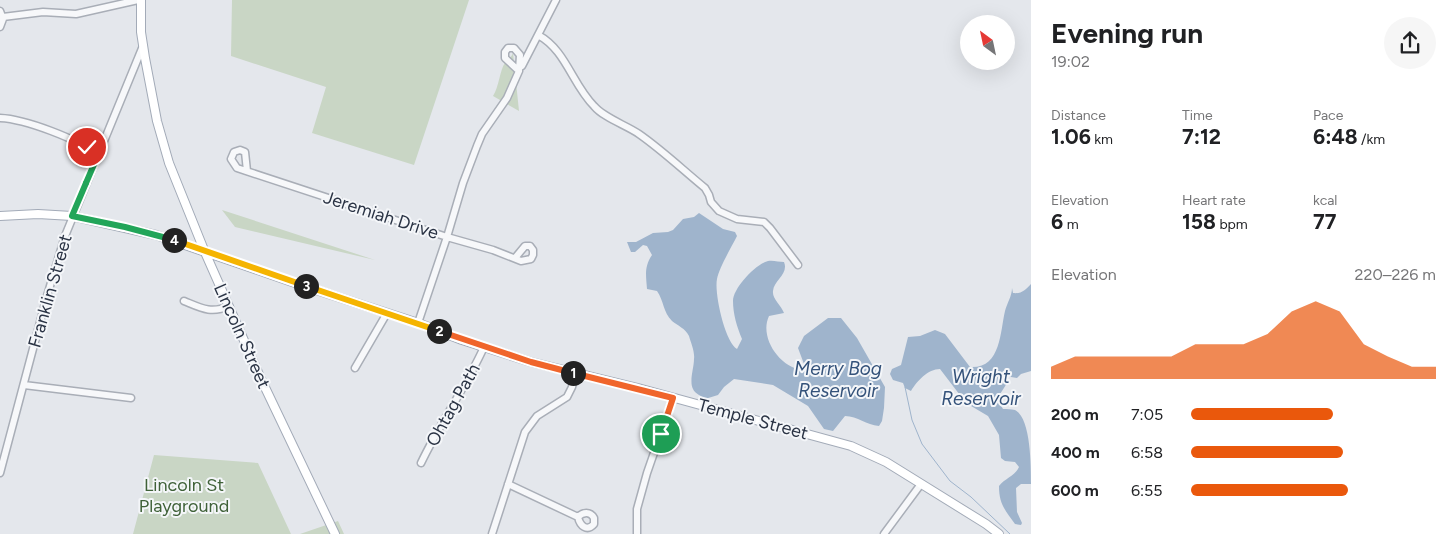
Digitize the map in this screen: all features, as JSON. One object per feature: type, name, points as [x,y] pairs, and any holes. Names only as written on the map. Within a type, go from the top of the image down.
[{"type":"main road","name":"Franklin Street","points":[[139,0],[143,46]]},
{"type":"main road","name":"Lincoln Street","points":[[143,46],[162,142],[204,250],[298,459],[335,534]]},
{"type":"main road","name":"Temple Street","points":[[0,216],[38,214],[72,216],[156,235],[531,362],[851,446],[886,462],[999,534]]},
{"type":"street","points":[[0,27],[1,14],[43,12],[76,14],[139,0]]},
{"type":"street","points":[[418,323],[463,183],[482,134],[507,98],[556,0]]},
{"type":"street","points":[[538,35],[549,41],[560,54],[587,99],[595,108],[640,135],[690,176],[704,188],[711,202],[719,211],[737,219],[764,222],[798,265]]},
{"type":"street","name":"Franklin Street","points":[[0,473],[1,460],[24,385],[47,296],[72,216],[143,46]]},
{"type":"street","points":[[0,118],[16,120],[66,138],[87,147],[98,155]]},
{"type":"street","name":"Jeremiah Drive","points":[[247,171],[516,258]]},
{"type":"street","points":[[184,300],[210,310],[218,310],[229,306]]},
{"type":"street","points":[[355,368],[386,312]]},
{"type":"street","name":"Ohtag Path","points":[[421,462],[484,347]]},
{"type":"street","points":[[492,534],[519,447],[527,428],[537,416],[567,397],[572,387],[575,373]]},
{"type":"street","points":[[24,385],[131,398]]},
{"type":"street","points":[[637,534],[637,509],[647,473],[673,398]]},
{"type":"street","points":[[508,484],[578,517]]},
{"type":"street","points":[[884,534],[921,484]]},
{"type":"green space","points":[[232,0],[469,0],[414,165],[312,133],[326,87],[231,56]]},
{"type":"green space","points":[[513,53],[519,111],[493,96],[503,66]]},
{"type":"green space","points":[[222,210],[375,260],[235,227]]},
{"type":"green space","name":"Lincoln St Playground","points":[[154,455],[258,463],[291,534],[133,534]]},
{"type":"green space","points":[[338,521],[344,534],[300,534]]},
{"type":"water","name":"Merry Bog Reservoir","points":[[699,213],[723,229],[735,232],[737,236],[717,279],[717,295],[721,317],[733,345],[737,349],[742,339],[733,306],[734,296],[741,283],[763,263],[768,261],[784,262],[785,270],[774,287],[773,294],[784,313],[769,316],[767,324],[769,342],[773,350],[786,363],[802,370],[804,364],[798,348],[804,336],[828,318],[841,318],[857,338],[885,387],[882,421],[879,426],[854,417],[845,416],[833,431],[824,429],[808,406],[773,385],[734,379],[718,395],[705,399],[694,391],[691,382],[694,353],[689,336],[669,318],[657,291],[647,289],[647,267],[652,255],[647,246],[643,245],[635,252],[631,252],[627,242],[636,242],[653,233],[673,230],[683,219],[694,217]]},
{"type":"water","name":"Wright Reservoir","points":[[1031,284],[1031,371],[1021,374],[1017,378],[1011,377],[1004,370],[1002,374],[1007,382],[999,397],[1003,409],[1015,410],[1020,415],[1024,422],[1029,443],[1031,484],[1021,484],[1016,488],[1017,512],[1022,523],[1021,525],[1015,524],[1006,511],[1001,502],[999,486],[1015,473],[1019,467],[1015,462],[1005,461],[1001,458],[999,435],[988,416],[966,403],[940,369],[931,371],[923,376],[911,391],[905,388],[903,383],[893,380],[890,374],[892,369],[901,365],[908,337],[920,336],[935,330],[945,334],[970,367],[980,366],[988,362],[997,348],[1012,288],[1013,293],[1019,293]]},
{"type":"waterway","points":[[905,387],[912,420],[922,444],[950,481],[971,497],[1010,534]]},
{"type":"route","points":[[87,147],[98,155],[72,216],[166,238],[531,362],[673,398],[661,434]]}]
